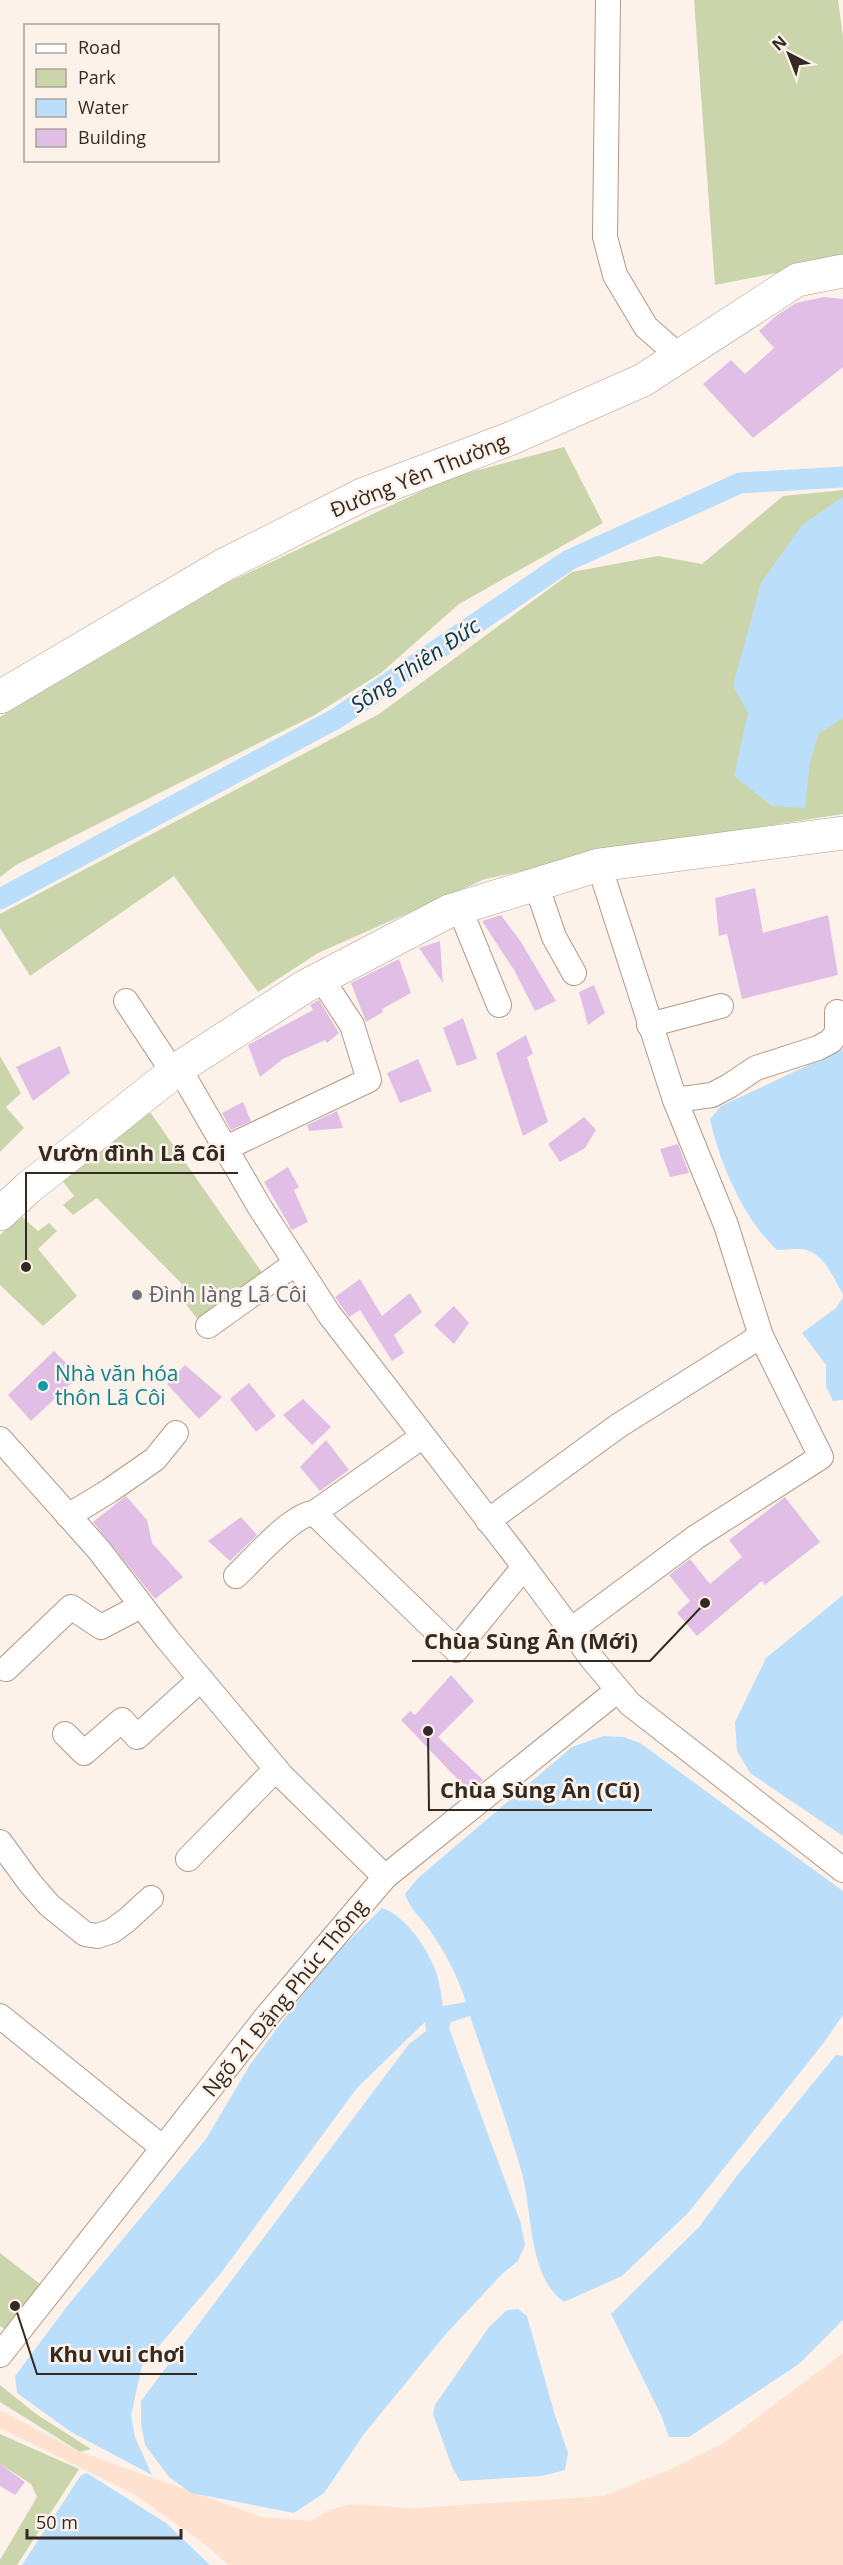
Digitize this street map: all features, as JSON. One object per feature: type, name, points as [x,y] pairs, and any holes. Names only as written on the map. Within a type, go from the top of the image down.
[{"type":"street","points":[[608,0],[605,237],[615,275],[645,327],[679,356]]},
{"type":"street","name":"Đường Yên Thường","points":[[0,697],[222,566],[362,495],[512,438],[644,380],[797,280],[843,271]]},
{"type":"street","points":[[0,1214],[28,1188],[179,1068],[321,978],[459,907],[600,865],[843,834]]},
{"type":"street","points":[[571,1629],[696,1537],[820,1456],[761,1336],[726,1225],[675,1100],[649,1025],[600,865]]},
{"type":"street","points":[[536,884],[554,936],[574,973]]},
{"type":"street","points":[[459,907],[499,1005]]},
{"type":"street","points":[[226,1148],[369,1080],[352,1025],[321,978]]},
{"type":"street","points":[[126,1001],[167,1063],[179,1068],[329,1314],[618,1690],[630,1704],[843,1870]]},
{"type":"street","points":[[649,1025],[721,1006]]},
{"type":"street","points":[[675,1100],[712,1095],[756,1068],[818,1048],[831,1041],[837,1032],[837,1012]]},
{"type":"street","points":[[208,1326],[296,1263]]},
{"type":"street","points":[[489,1521],[618,1426],[761,1336]]},
{"type":"street","points":[[68,1516],[155,1460],[176,1433]]},
{"type":"street","points":[[236,1576],[294,1521],[314,1513],[423,1436]]},
{"type":"street","points":[[0,1439],[99,1551],[141,1606],[276,1768],[385,1877]]},
{"type":"street","points":[[314,1513],[456,1650],[524,1567]]},
{"type":"street","points":[[6,1669],[71,1607],[101,1627],[141,1606]]},
{"type":"street","points":[[65,1734],[84,1753],[122,1720],[137,1737],[201,1679]]},
{"type":"street","name":"Ngõ 21 Đặng Phúc Thông","points":[[4,2342],[163,2148],[267,2016],[385,1877],[618,1690]]},
{"type":"street","points":[[188,1859],[276,1768]]},
{"type":"street","points":[[0,1842],[49,1905],[85,1934],[97,1936],[112,1931],[128,1920],[151,1898]]},
{"type":"street","points":[[0,2016],[163,2148]]},
{"type":"shaded area","points":[[843,2353],[843,2565],[228,2565],[206,2545],[132,2493],[0,2428],[0,2410],[80,2452],[262,2517],[311,2521],[329,2510],[351,2504],[413,2508],[604,2496],[669,2470],[722,2444]]},
{"type":"green space","points":[[694,0],[838,0],[843,37],[843,260],[715,285]]},
{"type":"green space","points":[[564,447],[603,523],[459,604],[381,673],[313,716],[16,865],[0,877],[0,717],[227,583],[449,478]]},
{"type":"green space","points":[[843,490],[843,814],[652,844],[485,879],[318,953],[258,992],[174,876],[30,976],[0,928],[0,914],[379,714],[572,572],[658,556],[702,564],[783,496]]},
{"type":"green space","points":[[0,1056],[21,1093],[6,1107],[24,1128],[0,1152]]},
{"type":"green space","points":[[148,1109],[263,1274],[199,1321],[178,1294],[182,1284],[97,1198],[73,1215],[63,1205],[74,1196],[58,1175]]},
{"type":"green space","points":[[21,1216],[38,1231],[49,1223],[57,1231],[38,1249],[77,1296],[43,1326],[0,1285],[0,1235]]},
{"type":"green space","points":[[0,2253],[44,2287],[11,2333],[0,2326]]},
{"type":"green space","points":[[0,2385],[36,2414],[91,2449],[80,2452],[0,2402]]},
{"type":"green space","points":[[0,2434],[79,2469],[17,2565],[0,2565],[0,2560],[37,2497],[31,2484],[0,2464]]},
{"type":"water","points":[[843,497],[843,718],[818,734],[810,763],[805,808],[772,806],[734,776],[748,713],[733,686],[761,583],[802,525]]},
{"type":"water","points":[[843,1049],[843,1295],[824,1262],[812,1252],[803,1249],[777,1250],[765,1238],[734,1189],[710,1119],[721,1106]]},
{"type":"water","points":[[843,1297],[843,1400],[833,1401],[826,1386],[826,1365],[802,1333],[836,1308]]},
{"type":"water","points":[[843,1595],[843,1836],[750,1773],[737,1751],[735,1722],[766,1658]]},
{"type":"water","points":[[603,1736],[624,1737],[640,1743],[843,1891],[843,2015],[822,2045],[688,2213],[622,2276],[564,2302],[543,2276],[537,2259],[521,2170],[470,2016],[451,2022],[449,2028],[521,2224],[525,2245],[518,2261],[502,2274],[445,2335],[364,2434],[324,2493],[294,2513],[191,2493],[169,2477],[145,2445],[141,2423],[141,2401],[409,2044],[426,2031],[425,2022],[357,2088],[221,2273],[142,2366],[131,2415],[135,2437],[152,2475],[71,2432],[17,2393],[15,2376],[68,2305],[206,2139],[251,2063],[327,1962],[382,1908],[391,1912],[408,1926],[428,1953],[436,1972],[443,2006],[466,2002],[445,1955],[429,1929],[412,1909],[405,1894],[418,1878],[572,1747]]},
{"type":"water","points":[[836,2055],[843,2056],[843,2320],[799,2364],[689,2437],[669,2437],[661,2415],[611,2314],[699,2227],[736,2177]]},
{"type":"water","points":[[518,2309],[527,2316],[568,2453],[565,2470],[542,2476],[460,2481],[452,2467],[433,2414],[435,2405],[489,2327],[507,2310]]},
{"type":"water","points":[[87,2473],[166,2523],[210,2565],[22,2565],[81,2475]]},
{"type":"building","points":[[824,297],[843,299],[843,367],[753,438],[703,384],[731,360],[745,374],[774,348],[759,331],[796,303]]},
{"type":"building","points":[[755,888],[763,933],[828,915],[838,975],[742,999],[727,934],[719,936],[715,898]]},
{"type":"building","points":[[501,915],[521,942],[556,1001],[535,1011],[514,970],[482,921]]},
{"type":"building","points":[[440,941],[443,983],[419,948]]},
{"type":"building","points":[[399,959],[411,993],[382,1009],[383,1012],[366,1022],[351,983]]},
{"type":"building","points":[[594,985],[605,1013],[588,1025],[579,992]]},
{"type":"building","points":[[319,1000],[339,1033],[327,1043],[325,1040],[283,1059],[260,1077],[248,1045],[313,1010],[310,1005]]},
{"type":"building","points":[[463,1018],[477,1059],[457,1066],[443,1028]]},
{"type":"building","points":[[526,1035],[533,1054],[527,1057],[548,1122],[523,1136],[496,1053]]},
{"type":"building","points":[[60,1046],[70,1073],[33,1101],[16,1067]]},
{"type":"building","points":[[418,1059],[432,1091],[400,1103],[387,1073]]},
{"type":"building","points":[[243,1102],[251,1121],[231,1130],[222,1113]]},
{"type":"building","points":[[337,1111],[343,1128],[309,1131],[307,1125]]},
{"type":"building","points":[[584,1117],[596,1130],[585,1148],[560,1162],[548,1144]]},
{"type":"building","points":[[678,1144],[689,1173],[670,1177],[660,1149]]},
{"type":"building","points":[[288,1167],[299,1187],[294,1190],[308,1222],[292,1230],[264,1182]]},
{"type":"building","points":[[360,1279],[382,1316],[410,1293],[422,1312],[394,1335],[404,1353],[392,1361],[360,1310],[349,1317],[335,1297]]},
{"type":"building","points":[[454,1306],[469,1323],[454,1344],[434,1325]]},
{"type":"building","name":"Nhà văn hóa thôn Lã Côi","points":[[54,1351],[79,1376],[31,1421],[8,1395]]},
{"type":"building","points":[[185,1365],[222,1397],[199,1419],[167,1384]]},
{"type":"building","points":[[249,1383],[276,1416],[256,1432],[230,1399]]},
{"type":"building","points":[[303,1399],[331,1427],[312,1445],[283,1415]]},
{"type":"building","points":[[326,1440],[349,1470],[320,1491],[300,1467]]},
{"type":"building","points":[[126,1496],[147,1520],[152,1543],[183,1577],[155,1599],[93,1522]]},
{"type":"building","points":[[785,1497],[820,1542],[765,1585],[762,1581],[697,1636],[677,1613],[690,1601],[669,1575],[690,1559],[710,1584],[742,1557],[729,1540]]},
{"type":"building","points":[[241,1517],[257,1535],[230,1561],[208,1541]]},
{"type":"building","points":[[451,1675],[474,1701],[438,1737],[483,1780],[469,1791],[401,1720],[410,1711],[415,1715]]},
{"type":"building","points":[[0,2464],[25,2482],[15,2495],[0,2486]]},
{"type":"waterway","name":"Sông Thiên Đức","points":[[0,899],[337,718],[569,560],[740,483],[843,477]]},
{"type":"place","name":"Vườn đình Lã Côi","points":[[26,1267]]},
{"type":"place","name":"Đình làng Lã Côi","points":[[137,1295]]},
{"type":"place","name":"Nhà văn hóa thôn Lã Côi","points":[[43,1386]]},
{"type":"place","name":"Chùa Sùng Ân (Mới)","points":[[705,1603]]},
{"type":"place","name":"Chùa Sùng Ân (Cũ)","points":[[428,1731]]},
{"type":"place","name":"Khu vui chơi","points":[[15,2306]]}]
